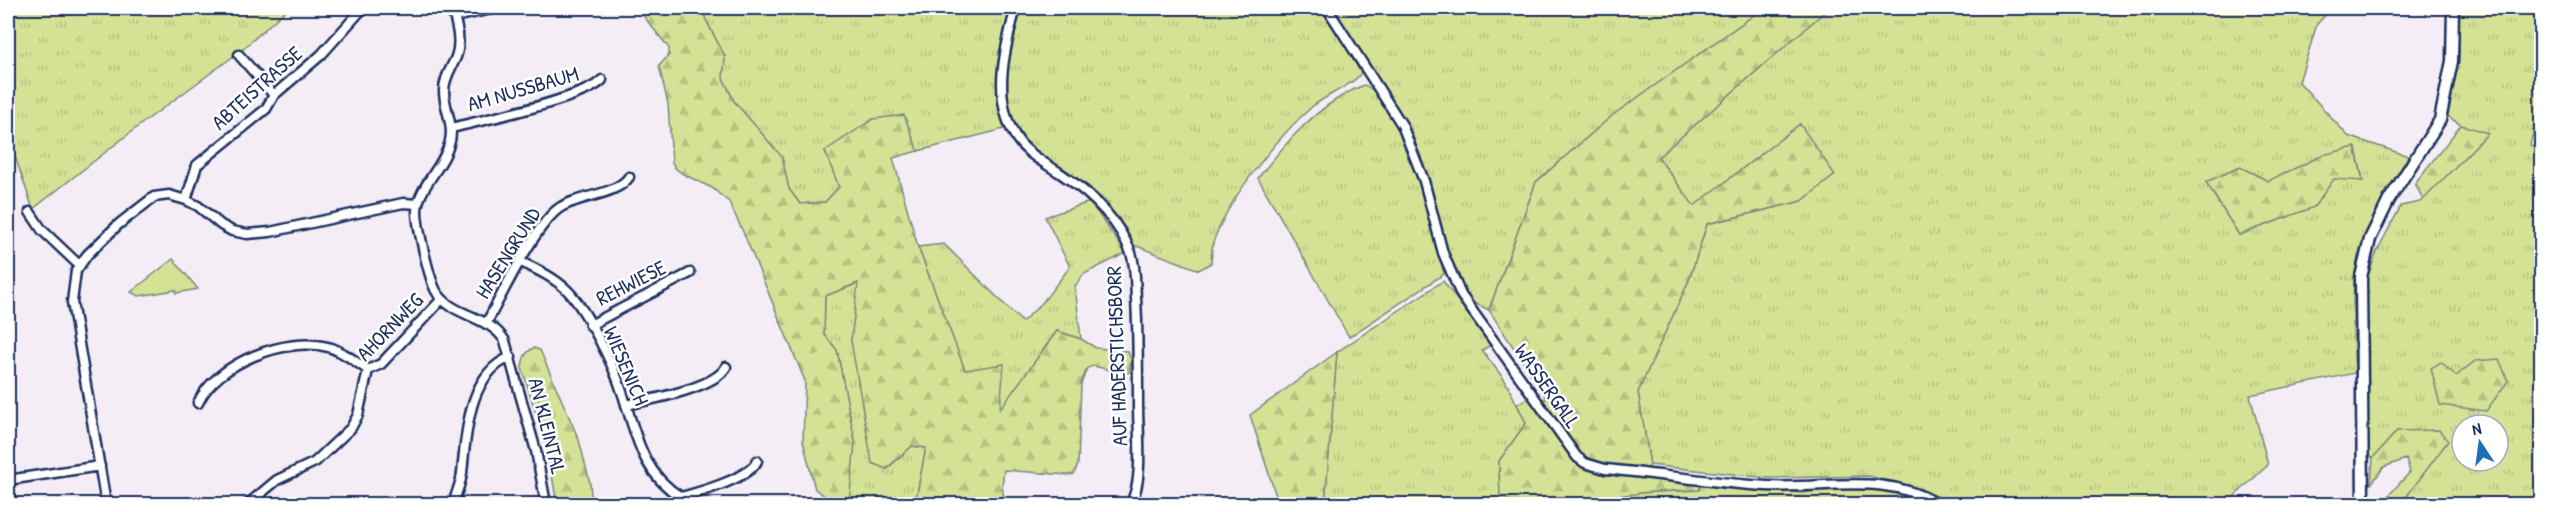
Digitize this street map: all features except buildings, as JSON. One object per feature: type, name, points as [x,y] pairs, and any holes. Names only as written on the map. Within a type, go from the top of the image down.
[{"type":"street","name":"ABTEISTRASSE","points":[[186,200],[197,165],[266,109],[274,95],[321,55],[363,8]]},
{"type":"street","points":[[442,299],[431,277],[418,218],[418,204],[425,187],[449,147],[451,128],[444,89],[446,76],[458,50],[453,12],[497,8]]},
{"type":"street","name":"AUF HADERSTICHSBORR","points":[[1016,8],[1006,44],[1002,73],[1004,101],[1013,132],[1022,144],[1039,159],[1098,202],[1118,227],[1133,262],[1138,342],[1138,462],[1136,493],[1130,504]]},
{"type":"street","name":"WASSERGALL","points":[[1327,8],[1402,125],[1424,181],[1443,253],[1461,295],[1577,457],[1585,463],[1605,469],[1768,486],[1838,483],[1876,485],[1928,499],[1938,504]]},
{"type":"street","points":[[2363,504],[2361,277],[2370,239],[2389,200],[2440,120],[2452,61],[2454,8]]},
{"type":"street","points":[[239,55],[274,95]]},
{"type":"street","name":"AM NUSSBAUM","points":[[451,128],[561,99],[594,88],[602,80]]},
{"type":"street","name":"HASENGRUND","points":[[486,324],[540,229],[558,209],[581,197],[619,186],[629,177]]},
{"type":"street","points":[[106,504],[73,316],[72,292],[79,265],[96,245],[149,199],[164,195],[186,200],[225,228],[247,234],[270,232],[403,203],[418,204]]},
{"type":"street","points":[[30,212],[42,230],[79,265]]},
{"type":"street","name":"WIESENICH","points":[[521,262],[546,275],[566,290],[578,304],[615,374],[633,433],[644,459],[680,501],[751,471],[757,461]]},
{"type":"street","name":"REHWIESE","points":[[590,325],[690,273]]},
{"type":"street","name":"AN KLEINTAL","points":[[442,299],[486,324],[502,336],[511,357],[536,451],[546,504]]},
{"type":"street","name":"AHORNWEG","points":[[248,504],[277,480],[315,462],[351,428],[358,415],[368,370],[381,364],[442,299]]},
{"type":"street","points":[[198,403],[209,384],[235,364],[291,347],[327,346],[346,355],[368,370]]},
{"type":"street","points":[[453,504],[462,476],[463,450],[475,395],[491,369],[511,357]]},
{"type":"street","points":[[626,405],[676,393],[719,376],[726,367]]},
{"type":"street","points":[[12,504],[8,481],[100,466]]},
{"type":"green space","points":[[8,8],[288,8],[242,50],[140,125],[33,209],[8,136],[8,113],[11,109],[8,108]]},
{"type":"green space","points":[[637,8],[702,8],[725,57],[723,78],[734,101],[782,157],[789,189],[800,204],[825,202],[839,187],[825,151],[873,119],[904,115],[918,151],[893,158],[918,247],[965,370],[1004,364],[1000,409],[1057,331],[1081,339],[1096,348],[1128,351],[1131,360],[1130,371],[1126,374],[1094,366],[1087,368],[1081,384],[1078,464],[1074,474],[1004,470],[1002,486],[1005,504],[915,504],[926,448],[912,446],[886,469],[872,463],[851,341],[858,283],[825,296],[824,334],[837,350],[855,442],[849,503],[851,504],[833,504],[815,489],[803,441],[805,381],[729,202],[712,188],[683,174],[675,168],[672,162],[668,104],[659,66],[669,55],[669,48]]},
{"type":"green space","points":[[702,8],[1011,8],[999,67],[1000,95],[1008,128],[918,151],[905,118],[825,151],[839,187],[825,202],[800,204],[789,189],[781,157],[734,101],[723,78],[725,57]]},
{"type":"green space","points":[[1022,8],[1323,8],[1361,73],[1353,81],[1313,106],[1285,133],[1256,168],[1221,223],[1213,243],[1211,263],[1199,270],[1131,244],[1107,203],[1086,184],[1024,141],[1013,119],[1007,96],[1005,74],[1011,37]]},
{"type":"green space","points":[[1331,8],[1764,8],[1613,115],[1536,182],[1489,310],[1471,302],[1462,289],[1446,249],[1412,134]]},
{"type":"green space","points":[[1764,8],[1829,8],[1658,157],[1694,206],[1800,124],[1835,175],[1802,201],[1707,224],[1689,280],[1638,392],[1650,465],[1645,477],[1702,483],[1699,490],[1650,492],[1550,503],[1500,499],[1499,461],[1526,423],[1517,404],[1529,397],[1547,399],[1489,310],[1536,182],[1613,115]]},
{"type":"green space","points":[[1829,8],[2332,8],[2317,24],[2299,82],[2348,136],[2408,156],[2373,218],[2358,256],[2353,300],[2355,373],[2250,395],[2268,465],[2226,504],[1947,504],[1937,497],[1870,476],[1769,478],[1650,465],[1638,392],[1689,280],[1707,224],[1802,201],[1800,124],[1694,207],[1658,157]],"holes":[[[2356,148],[2363,181],[2334,178],[2314,207],[2239,235],[2206,182],[2240,167],[2268,181]]]},
{"type":"green space","points":[[2458,8],[2541,8],[2541,101],[2530,145],[2542,150],[2542,501],[2539,504],[2401,504],[2447,441],[2397,431],[2373,458],[2367,456],[2364,287],[2377,251],[2401,206],[2420,202],[2487,134],[2461,125],[2447,116],[2459,55]]},
{"type":"green space","points":[[1364,85],[1379,95],[1392,114],[1404,140],[1425,200],[1444,274],[1349,337],[1258,178],[1305,124],[1333,102]]},
{"type":"green space","points":[[2461,125],[2488,133],[2423,200],[2415,183]]},
{"type":"green space","points":[[2355,147],[2363,181],[2334,179],[2314,207],[2239,235],[2206,182],[2240,167],[2268,181],[2323,155]]},
{"type":"green space","points":[[1090,202],[1126,253],[1084,274],[1075,286],[1081,339],[1057,331],[1000,410],[965,370],[918,247],[944,244],[1022,322],[1042,303],[1070,267],[1045,217]]},
{"type":"green space","points":[[173,259],[198,289],[139,296],[131,292]]},
{"type":"green space","points":[[1443,281],[1491,345],[1482,350],[1506,382],[1526,423],[1499,461],[1500,499],[1525,504],[1325,504],[1337,352]]},
{"type":"green space","points":[[859,283],[851,341],[887,469],[912,446],[926,448],[915,504],[848,503],[855,442],[837,350],[824,334],[825,296]]},
{"type":"green space","points":[[534,348],[540,350],[579,440],[590,483],[592,504],[557,504],[548,453],[522,368],[528,351]]},
{"type":"green space","points":[[1337,352],[1325,504],[1277,504],[1250,415]]},
{"type":"green space","points":[[2499,359],[2508,381],[2486,411],[2440,405],[2431,368],[2441,362],[2456,376],[2475,361]]},
{"type":"green space","points":[[2439,430],[2448,441],[2401,504],[2394,504],[2388,496],[2410,472],[2406,459],[2384,467],[2371,484],[2373,458],[2397,431]]},
{"type":"green space","points":[[1702,483],[1802,493],[1846,487],[1894,492],[1931,504],[1547,504],[1637,493],[1698,490]]}]
